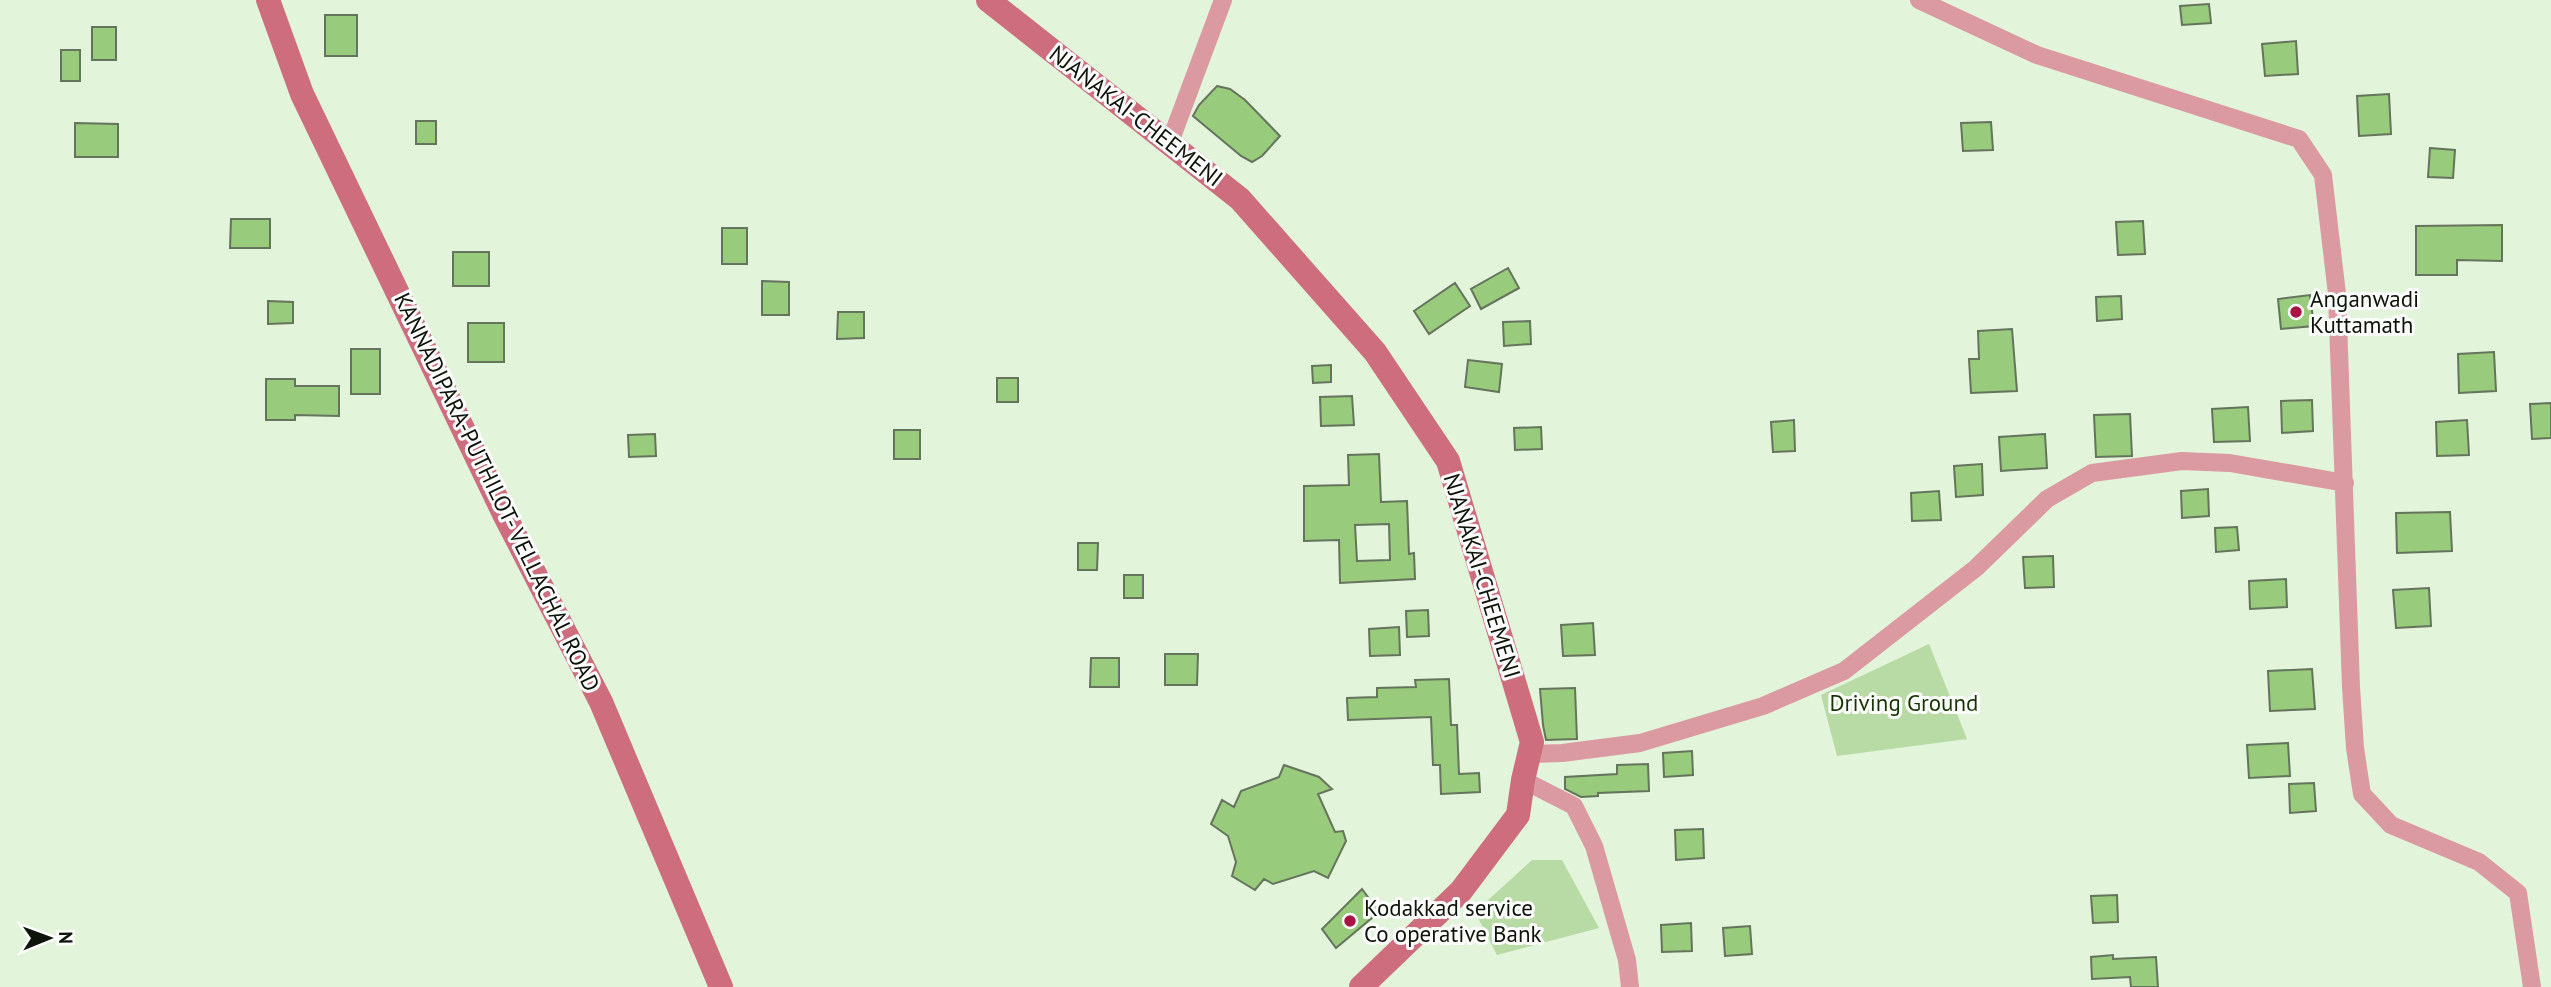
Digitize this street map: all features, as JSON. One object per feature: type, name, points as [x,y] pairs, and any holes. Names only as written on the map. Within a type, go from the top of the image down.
[{"type":"main road","name":"KANNADIPARA-PUTHILOT- VELLACHAL ROAD","points":[[268,0],[302,94],[505,516],[601,702],[721,987]]},
{"type":"main road","name":"NJANAKAI-CHEEMENI","points":[[988,0],[1240,199],[1375,352],[1448,461],[1532,742],[1531,754],[1523,780],[1518,815],[1461,891],[1361,987]]},
{"type":"street","points":[[1170,142],[1223,0]]},
{"type":"street","points":[[1919,0],[2038,55],[2300,139],[2323,175],[2337,294],[2351,687],[2354,748],[2361,794],[2391,825],[2479,862],[2518,893],[2532,987]]},
{"type":"street","points":[[1531,754],[1562,753],[1640,743],[1763,706],[1844,671],[1976,568],[2047,499],[2092,473],[2182,461],[2230,463],[2345,483]]},
{"type":"street","points":[[1523,780],[1574,806],[1594,846],[1627,960],[1630,987]]},
{"type":"green space","name":"Driving Ground","points":[[1929,644],[1967,739],[1837,756],[1821,695]]},
{"type":"green space","points":[[1532,860],[1562,860],[1599,928],[1497,955],[1475,912]]},
{"type":"building","points":[[2209,4],[2211,23],[2182,25],[2180,6]]},
{"type":"building","points":[[325,15],[357,15],[357,56],[325,56]]},
{"type":"building","points":[[92,27],[116,27],[116,60],[92,60]]},
{"type":"building","points":[[2296,41],[2298,74],[2265,76],[2262,44]]},
{"type":"building","points":[[61,50],[80,50],[80,81],[61,81]]},
{"type":"building","points":[[1217,86],[1230,89],[1245,100],[1280,136],[1262,156],[1252,162],[1193,116],[1199,105]]},
{"type":"building","points":[[2389,94],[2391,134],[2359,136],[2357,96]]},
{"type":"building","points":[[416,121],[436,121],[436,144],[416,144]]},
{"type":"building","points":[[1991,122],[1993,150],[1963,151],[1961,123]]},
{"type":"building","points":[[75,123],[118,124],[118,157],[75,157]]},
{"type":"building","points":[[2430,148],[2455,150],[2453,178],[2428,177]]},
{"type":"building","points":[[231,219],[270,219],[270,248],[230,248]]},
{"type":"building","points":[[2143,221],[2145,254],[2118,255],[2116,222]]},
{"type":"building","points":[[2502,225],[2502,261],[2457,260],[2457,275],[2416,275],[2416,226]]},
{"type":"building","points":[[722,228],[747,228],[747,264],[722,264]]},
{"type":"building","points":[[453,252],[489,252],[489,286],[453,286]]},
{"type":"building","points":[[1508,268],[1519,288],[1481,309],[1471,289]]},
{"type":"building","points":[[762,281],[789,282],[789,315],[762,315]]},
{"type":"building","points":[[1455,283],[1470,306],[1429,334],[1414,311]]},
{"type":"building","name":"Anganwadi Kuttamath","points":[[2310,295],[2314,326],[2281,329],[2278,299]]},
{"type":"building","points":[[2121,296],[2122,319],[2097,321],[2096,297]]},
{"type":"building","points":[[268,301],[293,302],[293,323],[268,324]]},
{"type":"building","points":[[838,312],[864,312],[864,338],[837,339]]},
{"type":"building","points":[[1530,321],[1531,344],[1504,346],[1503,322]]},
{"type":"building","points":[[468,323],[504,323],[504,362],[468,362]]},
{"type":"building","points":[[2012,329],[2017,391],[1971,393],[1969,359],[1979,359],[1978,331]]},
{"type":"building","points":[[351,349],[380,349],[380,394],[351,394]]},
{"type":"building","points":[[2494,352],[2496,391],[2459,393],[2458,354]]},
{"type":"building","points":[[1468,360],[1502,364],[1499,392],[1465,387]]},
{"type":"building","points":[[1331,365],[1331,382],[1313,383],[1312,366]]},
{"type":"building","points":[[997,378],[1018,378],[1018,402],[997,402]]},
{"type":"building","points":[[266,379],[295,379],[295,386],[339,386],[339,416],[295,415],[295,420],[266,420]]},
{"type":"building","points":[[1352,396],[1354,425],[1321,426],[1320,397]]},
{"type":"building","points":[[2312,400],[2313,431],[2282,433],[2281,401]]},
{"type":"building","points":[[2551,403],[2551,438],[2532,439],[2530,404]]},
{"type":"building","points":[[2248,407],[2250,441],[2214,442],[2212,409]]},
{"type":"building","points":[[2130,414],[2132,456],[2096,457],[2094,415]]},
{"type":"building","points":[[1794,420],[1795,451],[1773,452],[1771,422]]},
{"type":"building","points":[[2467,420],[2469,455],[2437,456],[2436,422]]},
{"type":"building","points":[[1541,427],[1542,449],[1515,450],[1514,428]]},
{"type":"building","points":[[894,430],[920,430],[920,459],[894,459]]},
{"type":"building","points":[[655,434],[656,456],[629,457],[628,435]]},
{"type":"building","points":[[2045,434],[2047,468],[2001,471],[1999,437]]},
{"type":"building","points":[[1379,454],[1381,502],[1407,501],[1409,554],[1414,553],[1415,579],[1340,583],[1339,540],[1304,541],[1304,486],[1349,485],[1348,455]],"holes":[[[1389,524],[1390,560],[1357,561],[1355,525]]]},
{"type":"building","points":[[1982,464],[1983,495],[1956,497],[1954,466]]},
{"type":"building","points":[[2208,489],[2209,516],[2182,518],[2181,491]]},
{"type":"building","points":[[1939,491],[1941,520],[1912,521],[1911,493]]},
{"type":"building","points":[[2450,512],[2452,551],[2397,553],[2396,513]]},
{"type":"building","points":[[2237,527],[2239,550],[2216,552],[2215,528]]},
{"type":"building","points":[[1078,543],[1098,543],[1097,570],[1078,570]]},
{"type":"building","points":[[2053,556],[2054,587],[2025,588],[2023,557]]},
{"type":"building","points":[[1124,575],[1143,575],[1143,598],[1124,598]]},
{"type":"building","points":[[2286,579],[2287,607],[2250,609],[2249,581]]},
{"type":"building","points":[[2429,588],[2431,626],[2396,628],[2393,590]]},
{"type":"building","points":[[1428,610],[1429,636],[1407,637],[1406,611]]},
{"type":"building","points":[[1593,623],[1595,655],[1563,656],[1561,625]]},
{"type":"building","points":[[1399,627],[1400,655],[1370,656],[1369,629]]},
{"type":"building","points":[[1165,654],[1198,654],[1197,685],[1165,685]]},
{"type":"building","points":[[1091,658],[1119,658],[1119,687],[1090,687]]},
{"type":"building","points":[[2312,669],[2315,709],[2270,711],[2268,671]]},
{"type":"building","points":[[1449,679],[1451,725],[1457,725],[1459,774],[1479,773],[1480,792],[1441,794],[1440,765],[1433,765],[1431,717],[1348,720],[1347,698],[1377,697],[1377,688],[1416,687],[1415,680]]},
{"type":"building","points":[[1575,688],[1577,739],[1546,740],[1540,689]]},
{"type":"building","points":[[2288,743],[2290,776],[2249,778],[2247,745]]},
{"type":"building","points":[[1692,751],[1693,775],[1664,777],[1663,753]]},
{"type":"building","points":[[1648,764],[1649,791],[1598,793],[1598,796],[1581,797],[1565,789],[1565,777],[1617,774],[1617,765]]},
{"type":"building","points":[[1284,765],[1319,777],[1332,789],[1318,794],[1335,832],[1343,831],[1346,841],[1328,878],[1314,871],[1273,884],[1264,879],[1255,890],[1232,876],[1236,862],[1228,836],[1211,824],[1222,800],[1234,807],[1241,791],[1279,777]]},
{"type":"building","points":[[2314,783],[2316,811],[2290,813],[2289,784]]},
{"type":"building","points":[[1703,829],[1704,858],[1676,860],[1675,830]]},
{"type":"building","name":"Kodakkad service Co operative Bank","points":[[1362,889],[1379,912],[1336,948],[1322,929]]},
{"type":"building","points":[[2117,895],[2118,922],[2093,923],[2091,896]]},
{"type":"building","points":[[1691,923],[1692,951],[1662,952],[1661,925]]},
{"type":"building","points":[[1750,926],[1752,954],[1725,956],[1723,928]]},
{"type":"building","points":[[2113,955],[2113,959],[2156,957],[2158,987],[2131,987],[2130,977],[2092,979],[2091,957]]},
{"type":"place","name":"Anganwadi Kuttamath","points":[[2296,312]]},
{"type":"place","name":"Kodakkad service Co operative Bank","points":[[1350,921]]}]
